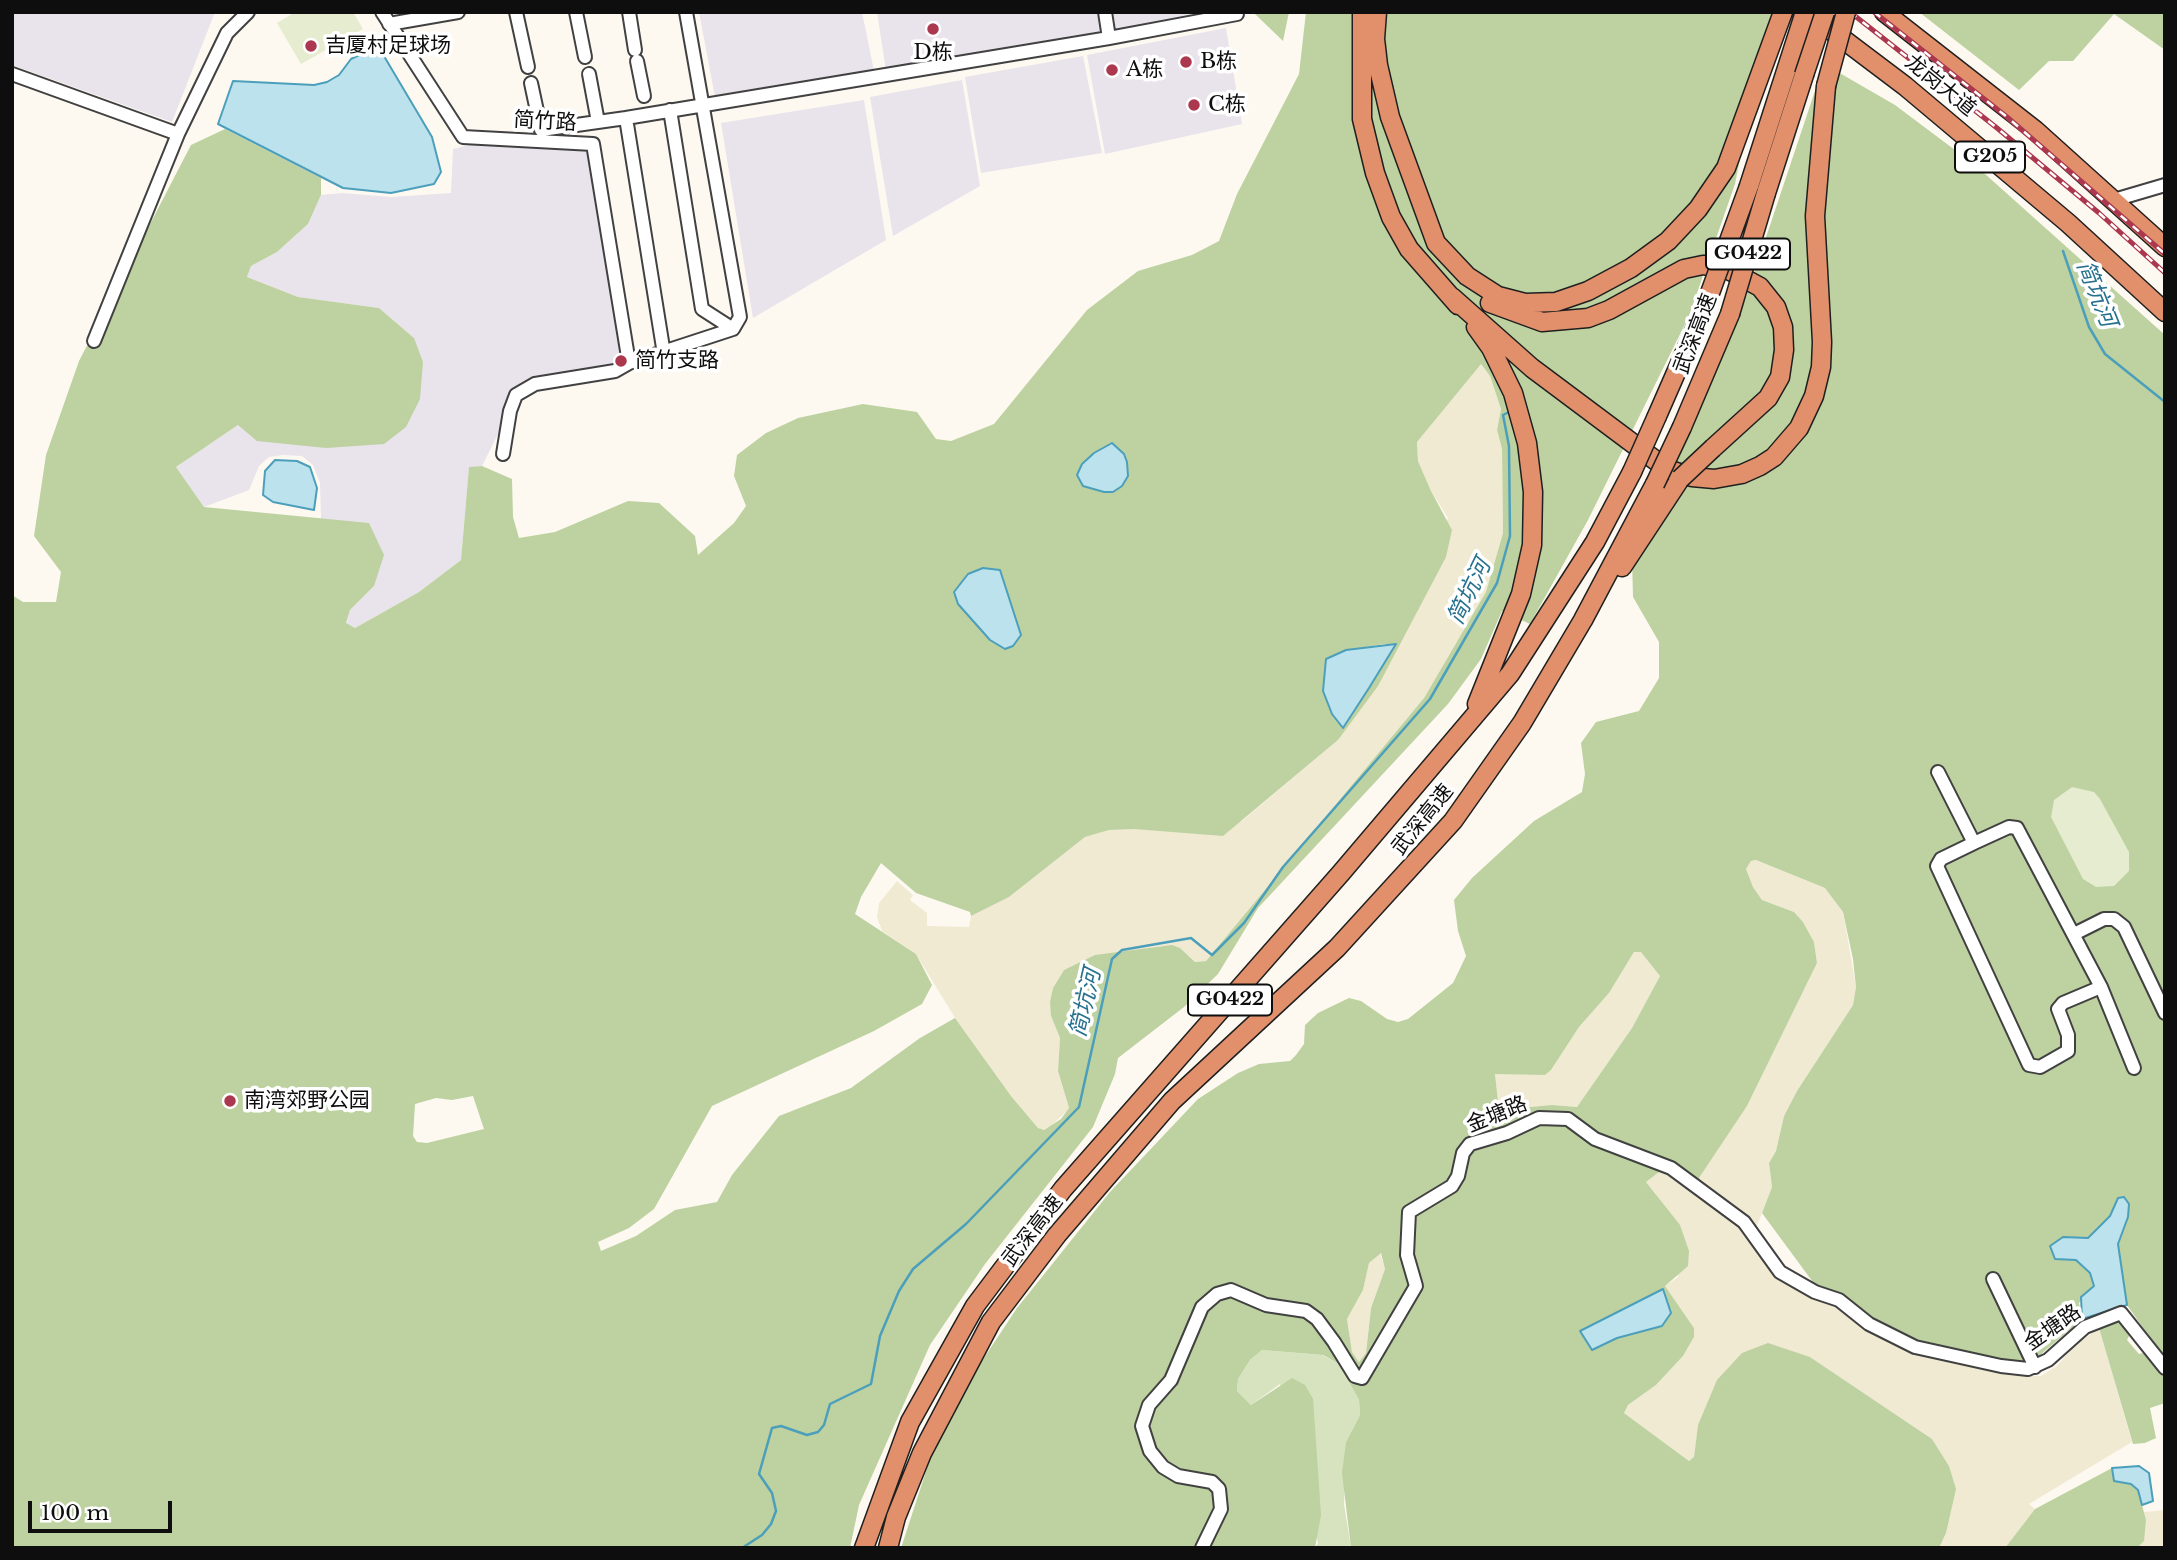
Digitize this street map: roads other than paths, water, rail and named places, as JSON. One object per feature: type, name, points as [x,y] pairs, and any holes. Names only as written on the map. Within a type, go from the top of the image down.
[{"type":"highway","points":[[1362,12],[1362,119],[1371,163],[1391,217],[1409,250],[1452,297],[1491,348],[1513,393],[1527,443],[1533,492],[1532,545],[1521,594],[1469,723]]},
{"type":"highway","points":[[1372,12],[1390,117],[1436,243],[1450,265],[1476,294],[1494,305],[1542,322],[1588,318],[1609,310],[1684,269],[1703,265],[1725,268],[1760,287],[1776,307],[1783,327],[1784,350],[1780,377],[1768,398],[1680,479],[1611,584],[1583,620]]},
{"type":"highway","points":[[1375,40],[1377,12]]},
{"type":"highway","points":[[1436,243],[1467,276],[1498,296],[1525,303],[1556,302],[1588,292],[1631,268],[1668,241],[1698,209],[1726,168],[1783,12]]},
{"type":"highway","name":"武深高速","points":[[864,1548],[909,1422],[975,1306],[1063,1189],[1510,674],[1588,553],[1632,471],[1706,304],[1749,186],[1806,12]]},
{"type":"highway","name":"龙岗大道","points":[[1806,12],[1905,86],[2068,223],[2165,312]]},
{"type":"highway","name":"武深高速","points":[[888,1548],[896,1517],[922,1453],[991,1322],[1057,1235],[1172,1101],[1337,948],[1453,821],[1522,723],[1583,620],[1682,427],[1730,314],[1825,12]]},
{"type":"highway","points":[[1452,297],[1532,368],[1667,469],[1692,477],[1714,479],[1742,474],[1774,457],[1799,428],[1814,396],[1821,368],[1815,216],[1826,86],[1846,12]]},
{"type":"highway","name":"龙岗大道","points":[[1884,12],[2035,130],[2165,247]]},
{"type":"street","points":[[94,341],[178,134],[228,33],[248,12]]},
{"type":"street","name":"简竹路","points":[[382,12],[463,137],[593,144],[629,363]]},
{"type":"street","points":[[389,24],[458,12]]},
{"type":"street","points":[[516,12],[528,67]]},
{"type":"street","points":[[576,12],[585,57]]},
{"type":"street","points":[[629,12],[645,105]]},
{"type":"street","points":[[503,454],[510,411],[516,395],[535,384],[615,371],[629,363],[664,354],[733,329],[740,317],[705,107],[686,12]]},
{"type":"street","points":[[1105,12],[1110,38]]},
{"type":"street","points":[[531,83],[541,130],[625,118],[645,105],[670,110],[705,107],[1237,14]]},
{"type":"street","points":[[12,74],[178,134]]},
{"type":"street","points":[[589,74],[598,122]]},
{"type":"street","points":[[670,110],[702,309],[733,329]]},
{"type":"street","points":[[625,118],[664,354]]},
{"type":"street","points":[[2114,200],[2165,185]]},
{"type":"street","points":[[1938,772],[1974,843]]},
{"type":"street","points":[[2101,987],[2063,1003],[2058,1009],[2068,1035],[2068,1051],[2040,1067],[2029,1065],[1937,866],[1941,859],[2010,827],[2017,828],[2101,987],[2134,1068]]},
{"type":"street","points":[[2074,933],[2104,919],[2114,919],[2124,928],[2165,1013]]},
{"type":"street","name":"金塘路","points":[[1202,1548],[1221,1509],[1219,1489],[1212,1482],[1178,1476],[1163,1467],[1150,1451],[1142,1426],[1149,1405],[1171,1380],[1202,1307],[1217,1294],[1231,1290],[1266,1305],[1306,1311],[1317,1319],[1355,1376],[1362,1378],[1416,1286],[1407,1255],[1409,1212],[1452,1186],[1458,1176],[1463,1153],[1470,1144],[1481,1138],[1500,1135],[1533,1119],[1555,1116],[1568,1119],[1595,1139],[1671,1168],[1744,1222],[1780,1272],[1815,1292],[1839,1300],[1869,1324],[1908,1344],[2001,1366],[2035,1367],[2085,1327],[2126,1312],[2165,1368]]},
{"type":"street","points":[[1993,1279],[2035,1367]]},
{"type":"water","points":[[378,46],[432,137],[441,172],[434,184],[391,193],[343,188],[218,124],[233,81],[314,85],[327,82],[339,75],[351,59]]},
{"type":"water","points":[[1112,443],[1124,454],[1127,462],[1128,476],[1122,486],[1113,492],[1104,492],[1083,486],[1077,475],[1082,464],[1094,453]]},
{"type":"water","points":[[275,460],[297,461],[310,467],[317,488],[314,510],[273,502],[263,495],[265,471]]},
{"type":"water","points":[[983,568],[1000,570],[1021,635],[1013,646],[1005,649],[990,640],[958,604],[954,592],[968,574]]},
{"type":"water","points":[[1396,644],[1343,728],[1332,714],[1323,691],[1326,659],[1346,650]]},
{"type":"water","points":[[2124,1197],[2129,1204],[2128,1217],[2118,1244],[2127,1305],[2082,1319],[2081,1297],[2094,1286],[2090,1273],[2076,1260],[2055,1259],[2050,1246],[2063,1237],[2088,1238],[2110,1216],[2118,1198]]},
{"type":"water","points":[[1663,1289],[1671,1313],[1662,1326],[1617,1338],[1592,1350],[1580,1331]]},
{"type":"water","points":[[2139,1466],[2149,1473],[2153,1501],[2142,1505],[2138,1490],[2131,1484],[2114,1481],[2112,1468]]},
{"type":"waterway","name":"简坑河","points":[[2063,251],[2089,327],[2105,354],[2165,402]]},
{"type":"waterway","name":"简坑河","points":[[742,1548],[762,1535],[771,1524],[776,1511],[772,1493],[759,1474],[772,1428],[781,1426],[807,1435],[818,1432],[824,1425],[830,1404],[871,1384],[880,1336],[899,1291],[913,1269],[966,1224],[1079,1107],[1112,959],[1122,950],[1191,938],[1212,955],[1244,923],[1283,867],[1430,699],[1497,583],[1510,536],[1509,446],[1503,415],[1511,411]]},
{"type":"railway","points":[[1850,12],[1997,128],[2099,213],[2165,273]]},
{"type":"railway","points":[[1874,12],[2007,117],[2165,254]]},
{"type":"place","name":"D栋","points":[[933,29]]},
{"type":"place","name":"吉厦村足球场","points":[[311,46]]},
{"type":"place","name":"B栋","points":[[1186,62]]},
{"type":"place","name":"A栋","points":[[1112,70]]},
{"type":"place","name":"C栋","points":[[1194,105]]},
{"type":"place","name":"简竹支路","points":[[621,361]]},
{"type":"place","name":"南湾郊野公园","points":[[230,1101]]}]
